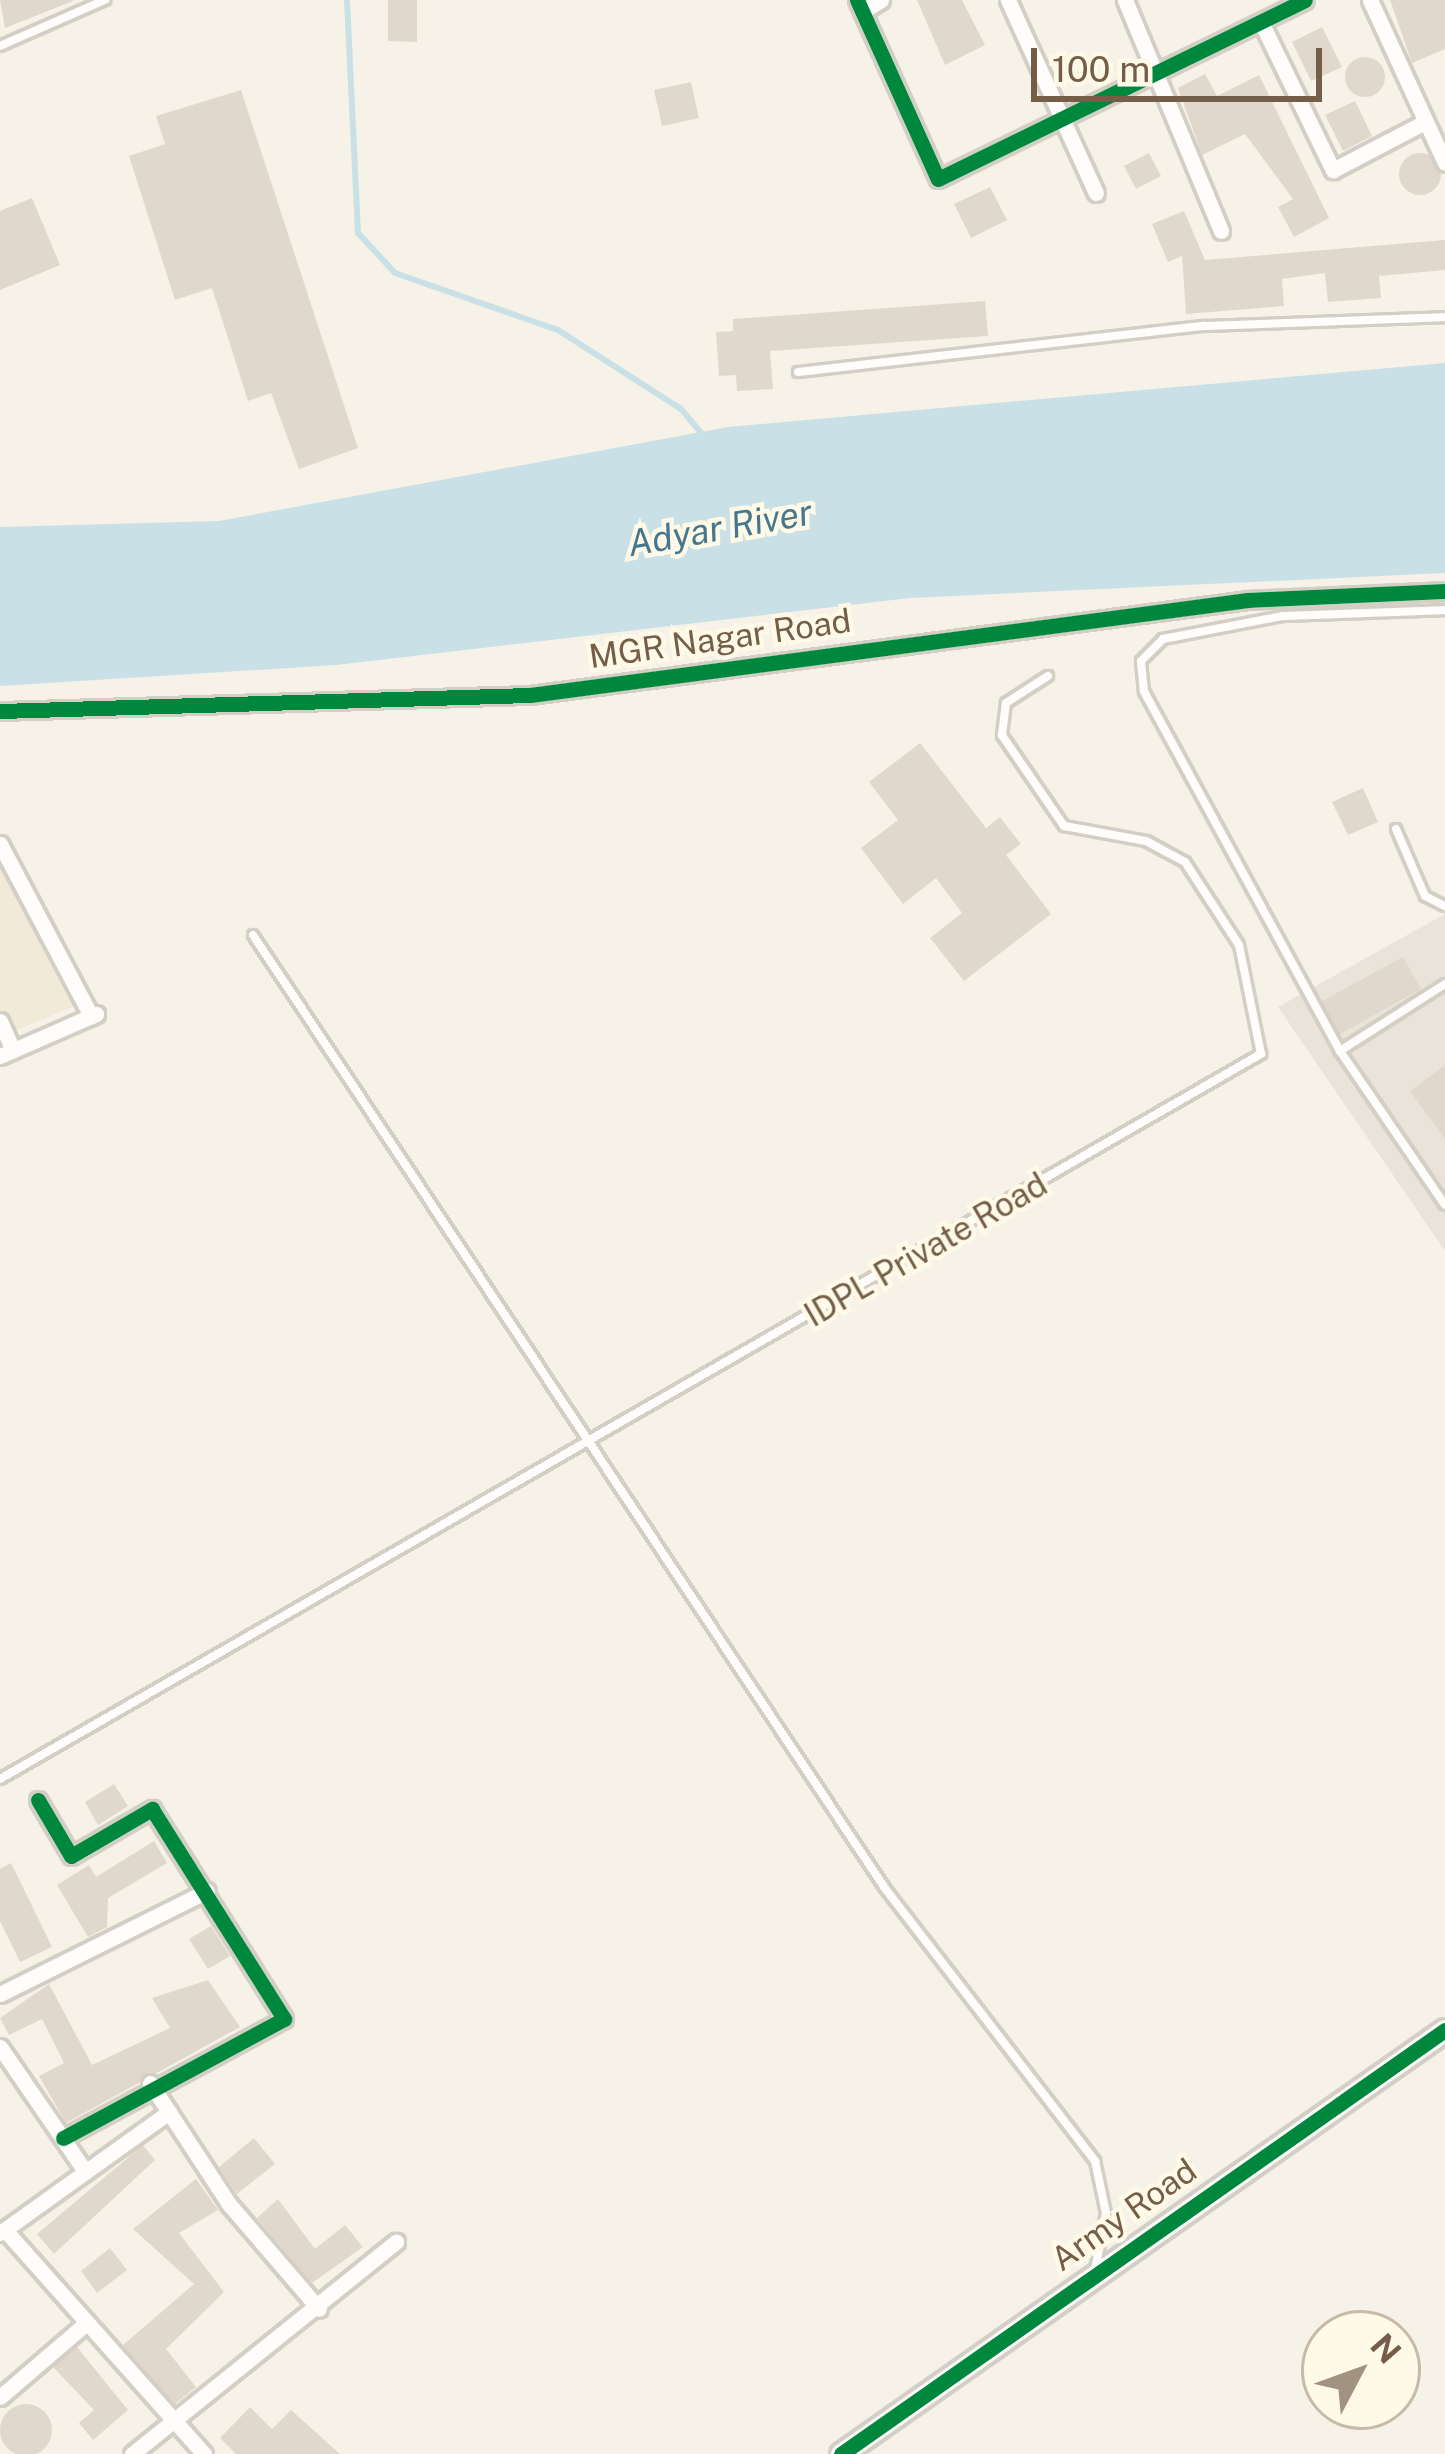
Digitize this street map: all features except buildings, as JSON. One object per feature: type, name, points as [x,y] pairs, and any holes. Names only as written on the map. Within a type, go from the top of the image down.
[{"type":"street","points":[[881,0],[860,5],[938,179],[1156,68],[1305,0]]},
{"type":"street","points":[[1126,0],[1221,231]]},
{"type":"street","points":[[1370,0],[1445,163]]},
{"type":"street","points":[[1004,1],[1096,194]]},
{"type":"street","points":[[1261,22],[1333,170],[1425,122]]},
{"type":"street","name":"MGR Nagar Road","points":[[0,712],[530,695],[1248,600],[1445,591]]},
{"type":"street","points":[[0,844],[95,1014],[7,1053],[0,1021]]},
{"type":"street","points":[[38,1800],[71,1856],[152,1809],[284,2020],[150,2083],[63,2138]]},
{"type":"street","points":[[0,1994],[206,1891]]},
{"type":"street","name":"Army Road","points":[[841,2454],[1445,2030]]},
{"type":"street","points":[[0,2047],[85,2170]]},
{"type":"street","points":[[150,2083],[319,2309]]},
{"type":"street","points":[[169,2112],[3,2232],[168,2424],[204,2454]]},
{"type":"street","points":[[132,2454],[319,2309],[395,2242]]},
{"type":"street","points":[[0,2397],[84,2325]]},
{"type":"lane","points":[[0,46],[105,0]]},
{"type":"lane","points":[[798,372],[1204,326],[1445,317]]},
{"type":"lane","points":[[1445,610],[1282,616],[1163,639],[1141,661],[1144,691],[1340,1051],[1445,1205]]},
{"type":"lane","name":"IDPL Private Road","points":[[0,1779],[592,1447],[1261,1054],[1239,945],[1185,862],[1146,841],[1064,826],[1002,735],[1006,703],[1048,676]]},
{"type":"lane","points":[[1396,829],[1425,896],[1445,906]]},
{"type":"lane","points":[[253,934],[884,1887],[1095,2161],[1106,2213],[1094,2272]]},
{"type":"lane","points":[[1340,1051],[1444,986]]},
{"type":"shaded area","points":[[0,857],[75,1006],[0,1037]]},
{"type":"shaded area","points":[[1445,914],[1445,1251],[1278,1007]]},
{"type":"water","name":"Adyar River","points":[[1445,363],[1445,573],[910,598],[336,665],[0,686],[0,527],[219,521],[728,427]]},
{"type":"waterway","points":[[347,0],[358,233],[395,273],[558,330],[681,409],[705,438]]},
{"type":"cycle path","points":[[857,0],[938,179],[1305,0]]},
{"type":"cycle path","points":[[0,711],[530,695],[1248,600],[1445,591]]},
{"type":"cycle path","points":[[38,1800],[71,1856],[152,1809],[284,2019],[63,2138]]},
{"type":"cycle path","points":[[841,2454],[1445,2030]]}]
